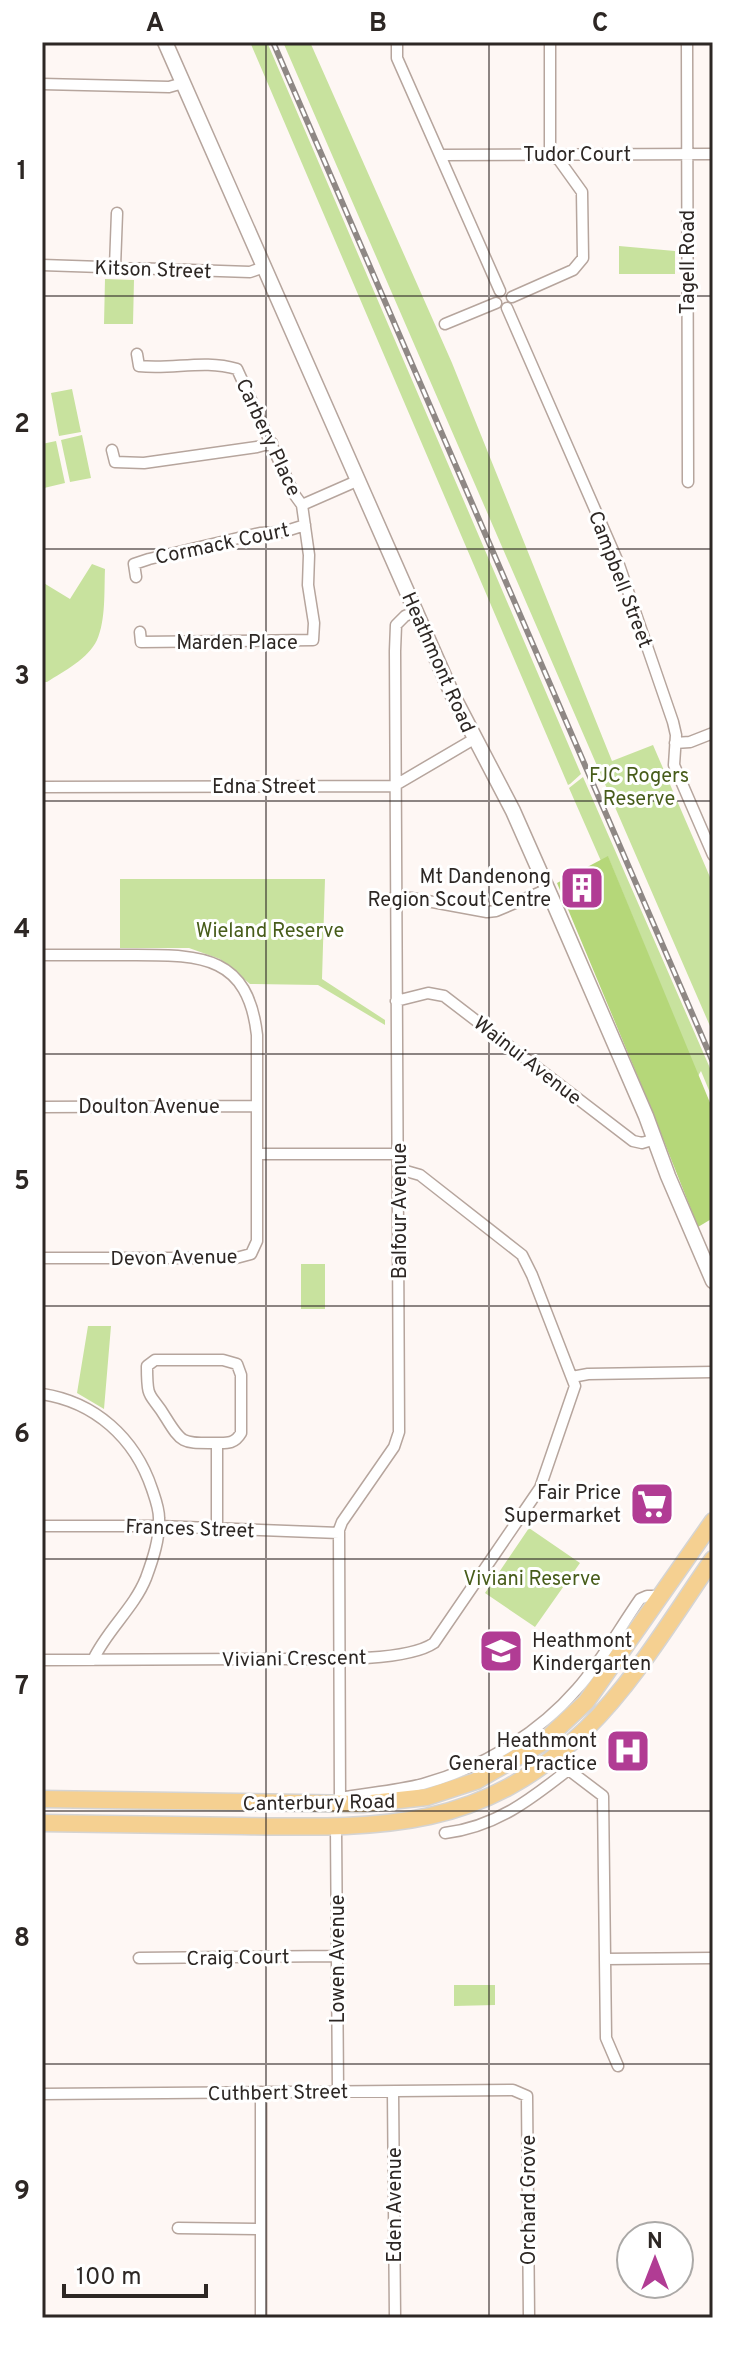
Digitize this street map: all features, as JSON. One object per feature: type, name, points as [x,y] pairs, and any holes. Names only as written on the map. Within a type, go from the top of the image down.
[{"type":"main road","name":"Canterbury Road","points":[[42,1799],[309,1804],[408,1800],[445,1793],[493,1773],[532,1749],[559,1729],[586,1702],[708,1530]]},
{"type":"main road","name":"Canterbury Road","points":[[42,1823],[336,1827],[400,1823],[438,1815],[494,1794],[553,1758],[608,1706],[713,1559]]},
{"type":"street","name":"Heathmont Road","points":[[165,42],[416,611],[474,739],[508,801],[548,889],[713,1281]]},
{"type":"street","points":[[397,42],[397,58],[500,291]]},
{"type":"street","points":[[512,297],[573,270],[583,258],[582,192],[559,160],[550,154],[550,42]]},
{"type":"street","name":"Tagell Road","points":[[687,42],[688,482]]},
{"type":"street","points":[[42,84],[169,87],[183,83]]},
{"type":"street","name":"Tudor Court","points":[[441,155],[713,154]]},
{"type":"street","points":[[115,267],[117,213]]},
{"type":"street","name":"Kitson Street","points":[[42,265],[250,272],[264,267]]},
{"type":"street","points":[[445,324],[511,305],[512,297],[506,290],[496,295],[501,306]]},
{"type":"street","name":"Campbell Street","points":[[501,306],[618,562],[673,722],[674,765],[713,855]]},
{"type":"street","name":"Carbery Place","points":[[137,354],[139,366],[207,363],[237,369],[294,494],[302,505],[359,480]]},
{"type":"street","points":[[112,450],[116,468],[272,443]]},
{"type":"street","name":"Cormack Court","points":[[136,577],[134,564],[149,559],[305,525],[302,505]]},
{"type":"street","name":"Marden Place","points":[[140,642],[313,640],[305,525]]},
{"type":"street","name":"Balfour Avenue","points":[[340,1801],[339,1533],[342,1522],[399,1436],[399,1154],[394,897],[396,625],[416,611]]},
{"type":"street","points":[[675,743],[690,742],[713,733]]},
{"type":"street","points":[[394,786],[474,739]]},
{"type":"street","name":"Edna Street","points":[[42,787],[394,786]]},
{"type":"street","points":[[394,897],[487,912],[548,889]]},
{"type":"street","points":[[42,955],[185,955],[224,968],[243,988],[251,1004],[256,1027],[257,1154],[399,1154]]},
{"type":"street","name":"Wainui Avenue","points":[[396,1001],[428,993],[444,996],[633,1141],[642,1143],[655,1139]]},
{"type":"street","name":"Doulton Avenue","points":[[42,1107],[256,1106]]},
{"type":"street","name":"Devon Avenue","points":[[42,1258],[236,1258],[251,1254],[257,1241],[257,1154]]},
{"type":"street","points":[[399,1169],[420,1175],[522,1255],[572,1377],[588,1374],[713,1372]]},
{"type":"street","points":[[223,1360],[239,1365],[241,1433],[233,1442],[217,1443],[187,1441],[172,1430],[148,1393],[147,1366],[150,1362],[223,1360]]},
{"type":"street","name":"Viviani Crescent","points":[[42,1660],[339,1659],[412,1653],[425,1649],[434,1643],[540,1488],[574,1395],[572,1377]]},
{"type":"street","points":[[42,1394],[68,1399],[90,1410],[125,1439],[146,1473],[158,1507],[158,1541],[144,1582],[134,1600],[102,1640],[93,1660]]},
{"type":"street","points":[[217,1443],[217,1528]]},
{"type":"street","name":"Frances Street","points":[[42,1526],[159,1526],[339,1533]]},
{"type":"street","points":[[553,1758],[603,1796],[606,2038],[618,2066]]},
{"type":"street","points":[[445,1833],[467,1830],[508,1814],[568,1770]]},
{"type":"street","name":"Lowen Avenue","points":[[336,1827],[338,2091]]},
{"type":"street","name":"Craig Court","points":[[139,1958],[337,1956]]},
{"type":"street","points":[[605,1959],[713,1958]]},
{"type":"street","name":"Cuthbert Street","points":[[42,2094],[513,2090]]},
{"type":"street","name":"Orchard Grove","points":[[513,2090],[527,2096],[529,2318]]},
{"type":"street","points":[[261,2092],[261,2318]]},
{"type":"street","name":"Eden Avenue","points":[[393,2092],[395,2318]]},
{"type":"street","points":[[178,2228],[261,2229]]},
{"type":"green space","points":[[250,42],[267,42],[581,774],[568,785]]},
{"type":"green space","name":"FJC Rogers Reserve","points":[[283,42],[310,42],[452,363],[612,761],[653,745],[713,884],[713,1033]]},
{"type":"green space","points":[[619,246],[675,251],[675,274],[619,274]]},
{"type":"green space","points":[[105,279],[134,280],[133,324],[104,324]]},
{"type":"green space","points":[[72,389],[81,432],[59,436],[51,393]]},
{"type":"green space","points":[[82,435],[91,478],[70,482],[61,440]]},
{"type":"green space","points":[[56,441],[65,483],[44,488],[42,444]]},
{"type":"green space","points":[[92,564],[105,569],[103,615],[97,640],[75,664],[42,682],[42,582],[70,599]]},
{"type":"green space","points":[[583,777],[713,1075],[713,1100],[701,1071],[698,1076],[608,857],[601,861],[569,788]]},
{"type":"green space","points":[[608,856],[713,1110],[713,1218],[698,1227],[557,883]]},
{"type":"green space","name":"Wieland Reserve","points":[[120,879],[325,879],[322,979],[385,1020],[385,1025],[318,985],[250,984],[220,959],[189,948],[120,948]]},
{"type":"green space","points":[[301,1264],[325,1264],[325,1309],[301,1309]]},
{"type":"green space","points":[[88,1326],[111,1326],[104,1409],[77,1393]]},
{"type":"green space","name":"Viviani Reserve","points":[[529,1528],[580,1563],[535,1627],[485,1593]]},
{"type":"green space","points":[[454,1985],[495,1985],[495,2005],[454,2006]]},
{"type":"railway","points":[[273,42],[713,1062]]},
{"type":"place","name":"Mt Dandenong Region Scout Centre","points":[[582,888]]},
{"type":"place","name":"Fair Price Supermarket","points":[[652,1504]]},
{"type":"place","name":"Heathmont Kindergarten","points":[[501,1651]]},
{"type":"place","name":"Heathmont General Practice","points":[[628,1751]]}]
